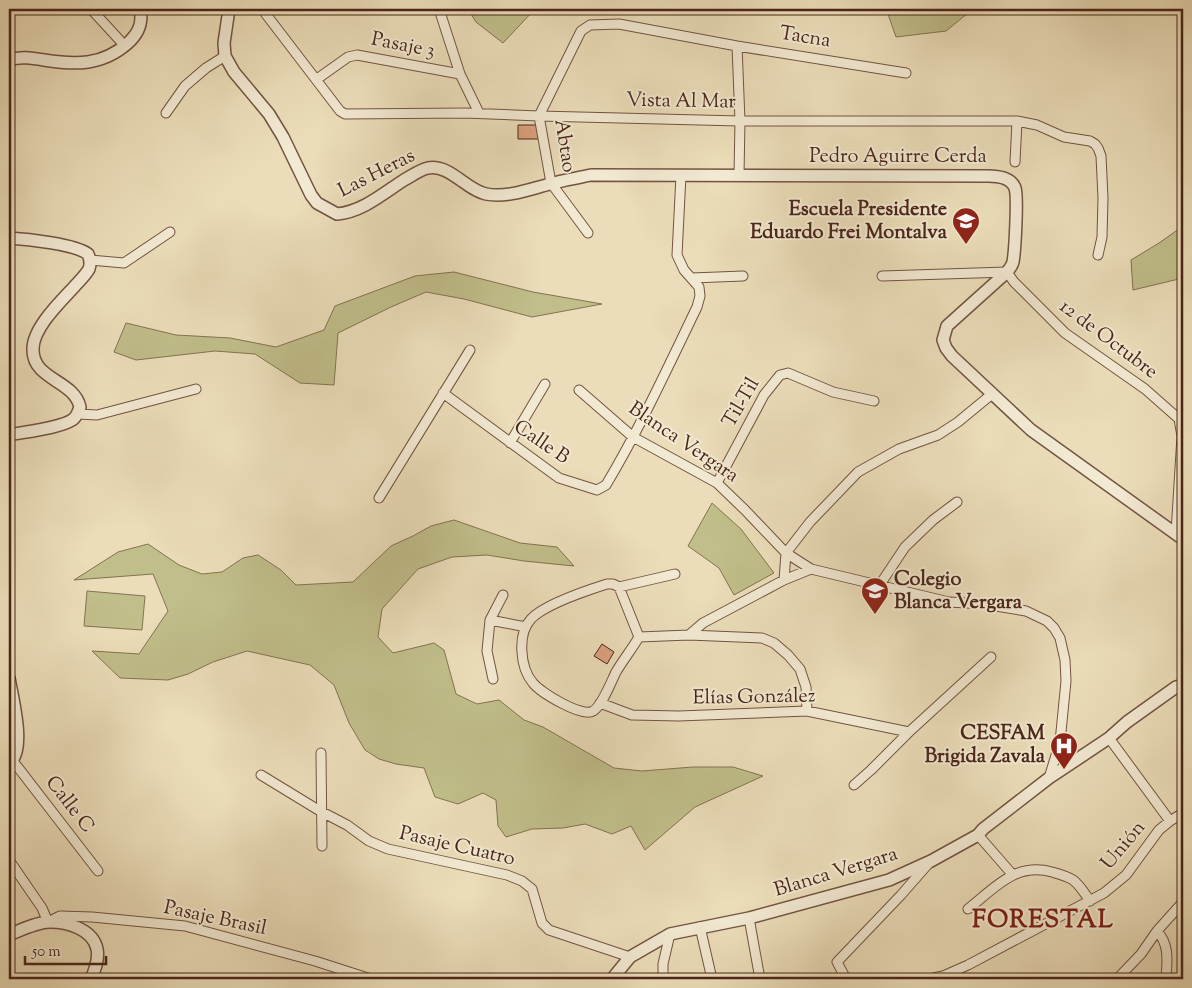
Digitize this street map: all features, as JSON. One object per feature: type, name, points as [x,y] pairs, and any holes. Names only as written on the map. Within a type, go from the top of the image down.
[{"type":"street","points":[[91,9],[126,46]]},
{"type":"street","points":[[9,60],[25,58],[83,64],[96,61],[126,46],[135,36],[141,25],[140,9]]},
{"type":"street","points":[[166,113],[185,86],[206,68],[225,56],[224,43],[229,9]]},
{"type":"street","points":[[262,9],[317,79]]},
{"type":"street","points":[[439,9],[460,74],[479,113]]},
{"type":"street","name":"Tacna","points":[[567,58],[581,31],[590,25],[619,24],[737,46],[906,73]]},
{"type":"street","points":[[737,46],[740,121],[739,175]]},
{"type":"street","name":"Pasaje 3","points":[[317,79],[348,57],[357,55],[460,74]]},
{"type":"street","name":"Las Heras","points":[[225,56],[234,72],[269,114],[311,195],[317,203],[331,212],[345,214],[355,210],[411,176],[430,168],[440,169],[449,173],[473,189],[487,194],[524,192],[551,183]]},
{"type":"street","name":"Abtao","points":[[567,58],[539,116],[551,183],[588,233]]},
{"type":"street","name":"Vista Al Mar","points":[[317,79],[345,114],[479,113],[740,121],[1017,121],[1037,125],[1064,137],[1090,141],[1096,144],[1098,148],[1101,156],[1103,198],[1102,237],[1098,255]]},
{"type":"street","points":[[1015,162],[1017,121]]},
{"type":"street","name":"Pedro Aguirre Cerda","points":[[551,183],[591,175],[1000,176],[1009,181],[1015,188],[1016,228],[1012,265],[1007,272],[948,326],[943,340],[946,348],[952,356],[1031,430],[1180,536]]},
{"type":"street","points":[[681,175],[677,255],[684,270],[692,278],[743,276]]},
{"type":"street","points":[[90,260],[124,263],[170,232]]},
{"type":"street","points":[[9,238],[84,250],[90,260],[89,268],[83,277],[65,296],[38,331],[32,349],[34,358],[45,373],[76,395],[80,407],[78,414],[73,420],[64,424],[9,435]]},
{"type":"street","points":[[882,276],[1007,272]]},
{"type":"street","name":"12 de Octubre","points":[[1007,272],[1014,282],[1064,333],[1145,389],[1181,417],[1180,536]]},
{"type":"street","name":"Calle B","points":[[443,393],[559,478],[598,490],[606,485],[633,437],[697,307],[700,296],[699,287],[692,278]]},
{"type":"street","points":[[379,498],[470,350]]},
{"type":"street","name":"Til-Til","points":[[717,483],[764,395],[780,375],[788,373],[833,392],[874,401]]},
{"type":"street","points":[[510,443],[545,384]]},
{"type":"street","points":[[78,414],[97,415],[196,389]]},
{"type":"street","name":"Blanca Vergara","points":[[579,390],[633,437],[717,483],[786,553],[811,568],[949,602],[984,604],[1026,611],[1047,621],[1060,638],[1066,680],[1060,742],[1049,778],[983,829],[978,835],[931,861],[889,880],[749,918],[670,934],[630,958],[612,979]]},
{"type":"street","points":[[784,580],[786,553],[810,522],[858,472],[899,449],[938,435],[958,422],[992,394]]},
{"type":"street","points":[[879,586],[905,547],[933,520],[957,502]]},
{"type":"street","points":[[689,634],[703,623],[784,580],[811,568]]},
{"type":"street","points":[[639,637],[600,703],[593,711],[586,713],[580,712],[547,694],[533,684],[525,669],[522,655],[526,627],[530,619],[540,611],[607,584],[619,587],[675,574]]},
{"type":"street","points":[[619,587],[639,637]]},
{"type":"street","points":[[493,679],[487,651],[490,620],[503,595]]},
{"type":"street","points":[[490,620],[526,627]]},
{"type":"street","points":[[639,637],[689,634],[762,638],[774,643],[800,669],[806,687],[807,712]]},
{"type":"street","points":[[854,784],[991,657]]},
{"type":"street","points":[[9,678],[18,738],[17,750],[11,762]]},
{"type":"street","points":[[1049,778],[1109,738],[1134,717],[1183,685]]},
{"type":"street","name":"Elías González","points":[[600,703],[632,715],[679,716],[807,712],[909,732]]},
{"type":"street","points":[[1109,738],[1170,821]]},
{"type":"street","points":[[321,753],[320,811],[322,846]]},
{"type":"street","name":"Calle C","points":[[11,762],[98,871]]},
{"type":"street","name":"Pasaje Cuatro","points":[[261,775],[347,825],[369,840],[388,849],[508,875],[522,881],[532,889],[542,923],[549,930],[630,958]]},
{"type":"street","name":"Unión","points":[[928,979],[944,976],[968,965],[1104,893],[1126,875],[1154,835],[1183,813]]},
{"type":"street","points":[[978,835],[1012,874]]},
{"type":"street","points":[[9,860],[42,908],[48,922]]},
{"type":"street","points":[[846,979],[836,962],[931,861]]},
{"type":"street","points":[[968,909],[1012,874],[1025,870],[1043,869],[1061,874],[1074,881],[1090,901]]},
{"type":"street","points":[[1117,979],[1141,954],[1157,931],[1183,902]]},
{"type":"street","name":"Pasaje Brasil","points":[[48,922],[60,916],[92,917],[185,926],[315,961],[371,979]]},
{"type":"street","points":[[749,918],[760,979]]},
{"type":"street","points":[[9,935],[48,922],[85,931],[94,940],[98,950],[97,961],[91,979]]},
{"type":"street","points":[[700,927],[712,979]]},
{"type":"street","points":[[1157,931],[1164,938],[1167,949],[1166,979]]},
{"type":"street","points":[[663,979],[670,934]]},
{"type":"shaded area","points":[[468,9],[535,9],[503,43],[476,22]]},
{"type":"shaded area","points":[[890,9],[973,9],[946,31],[896,37],[888,14]]},
{"type":"shaded area","points":[[1183,226],[1183,278],[1133,290],[1131,260]]},
{"type":"shaded area","points":[[454,272],[533,292],[602,304],[532,317],[464,299],[426,292],[338,333],[334,385],[300,383],[255,354],[215,351],[136,360],[114,352],[126,323],[176,335],[230,338],[276,347],[324,330],[335,306],[415,276]]},
{"type":"shaded area","points":[[712,503],[741,529],[774,573],[734,595],[719,568],[688,546]]},
{"type":"shaded area","points":[[454,520],[520,543],[557,547],[574,566],[487,555],[452,557],[418,569],[382,609],[378,637],[393,653],[434,643],[444,650],[456,694],[477,704],[499,700],[524,720],[543,727],[614,768],[642,771],[693,767],[733,767],[763,776],[695,807],[645,850],[631,826],[612,834],[585,824],[563,828],[532,829],[506,837],[498,826],[496,800],[483,793],[458,804],[435,797],[424,768],[396,764],[379,759],[365,750],[349,723],[334,685],[310,665],[247,651],[168,680],[120,678],[92,651],[139,654],[168,611],[153,574],[74,580],[118,552],[148,544],[179,565],[202,574],[222,572],[243,558],[258,555],[281,570],[296,585],[353,582],[391,546],[431,526]]},
{"type":"shaded area","points":[[87,591],[145,596],[142,630],[84,626]]},
{"type":"building","points":[[518,125],[539,125],[539,139],[518,139]]},
{"type":"building","points":[[602,644],[614,652],[607,664],[594,656]]},
{"type":"place","name":"Escuela Presidente Eduardo Frei Montalva","points":[[966,245]]},
{"type":"place","name":"Colegio Blanca Vergara","points":[[875,615]]},
{"type":"place","name":"CESFAM Brigida Zavala","points":[[1064,770]]},
{"type":"district","name":"FORESTAL","points":[[1043,921]]}]
